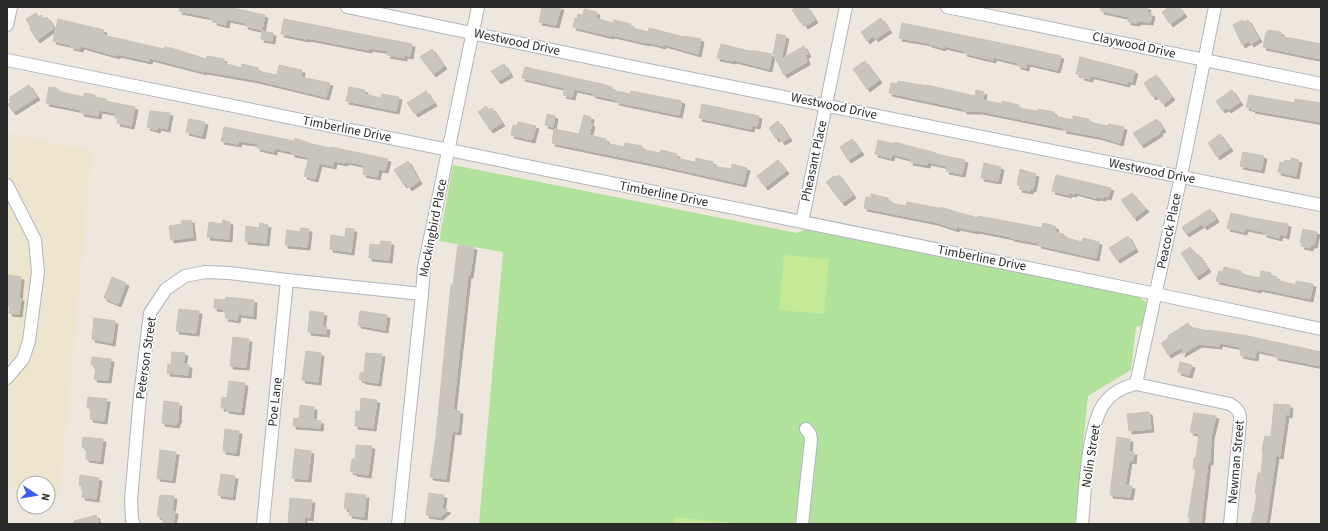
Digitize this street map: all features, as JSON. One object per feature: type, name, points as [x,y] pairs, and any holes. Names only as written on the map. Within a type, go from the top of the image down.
[{"type":"street","points":[[7,25],[11,7]]},
{"type":"street","name":"Westwood Drive","points":[[347,7],[1321,205]]},
{"type":"street","name":"Mockingbird Place","points":[[398,524],[424,267],[478,7]]},
{"type":"street","name":"Pheasant Place","points":[[802,222],[846,7]]},
{"type":"street","name":"Claywood Drive","points":[[947,7],[1321,84]]},
{"type":"street","name":"Peacock Place","points":[[1136,384],[1181,176],[1215,7]]},
{"type":"street","name":"Timberline Drive","points":[[7,60],[1321,329]]},
{"type":"street","points":[[7,185],[35,240],[38,272],[29,341],[23,359],[7,378]]},
{"type":"street","name":"Peterson Street","points":[[134,524],[132,520],[131,500],[140,396],[150,313],[166,289],[185,276],[205,272],[229,273],[422,294]]},
{"type":"street","name":"Poe Lane","points":[[263,524],[287,280]]},
{"type":"street","name":"Nolin Street","points":[[1082,524],[1090,448],[1096,423],[1103,406],[1111,396],[1128,386],[1136,384]]},
{"type":"street","name":"Newman Street","points":[[1136,384],[1230,404],[1237,408],[1240,413],[1240,422],[1230,524]]},
{"type":"street","points":[[802,524],[811,440],[810,434],[806,429]]},
{"type":"shaded area","points":[[7,133],[92,151],[60,494],[56,493],[56,475],[16,475],[16,488],[7,487]]},
{"type":"green space","points":[[453,165],[797,233],[809,228],[1133,293],[1147,303],[1143,325],[1136,327],[1131,370],[1088,396],[1075,524],[479,524],[503,252],[439,241]]},
{"type":"green space","points":[[784,255],[829,259],[824,314],[779,310]]},
{"type":"green space","points":[[675,517],[742,524],[674,524]]},
{"type":"building","points":[[180,7],[228,7],[265,15],[262,30],[245,26],[246,23],[227,19],[226,25],[214,22],[215,20],[210,19],[210,17],[179,11]]},
{"type":"building","points":[[542,7],[561,7],[556,25],[539,22]]},
{"type":"building","points":[[797,7],[807,7],[815,20],[805,26],[802,22],[801,23],[792,10]]},
{"type":"building","points":[[1101,7],[1148,7],[1147,12],[1152,14],[1150,22],[1128,22],[1129,17],[1101,11]]},
{"type":"building","points":[[1169,7],[1179,7],[1184,14],[1170,24],[1162,12]]},
{"type":"building","points":[[584,9],[597,12],[596,18],[613,23],[614,20],[631,24],[630,27],[648,32],[649,28],[684,37],[701,39],[698,54],[663,44],[663,46],[573,27],[575,18],[577,19],[578,14],[583,15]]},
{"type":"building","points":[[36,13],[38,17],[42,15],[44,19],[47,17],[54,28],[37,40],[26,19]]},
{"type":"building","points":[[881,18],[889,30],[875,39],[873,36],[867,41],[861,32]]},
{"type":"building","points":[[58,19],[104,30],[103,35],[164,49],[165,47],[171,48],[206,59],[207,56],[224,59],[223,63],[242,68],[242,64],[258,68],[258,71],[277,75],[279,65],[302,70],[301,77],[330,83],[326,97],[256,80],[204,72],[150,58],[149,61],[117,54],[117,56],[81,46],[80,49],[71,47],[71,45],[53,41]]},
{"type":"building","points":[[284,19],[412,44],[410,56],[404,55],[404,58],[387,55],[388,51],[369,48],[369,50],[281,34]]},
{"type":"building","points":[[1242,20],[1244,22],[1248,20],[1259,39],[1251,44],[1249,41],[1242,45],[1233,25]]},
{"type":"building","points":[[902,23],[1061,56],[1057,70],[1027,63],[1026,68],[1018,66],[1018,63],[993,57],[993,60],[964,53],[965,51],[943,46],[943,48],[929,43],[899,38]]},
{"type":"building","points":[[1268,30],[1281,32],[1280,36],[1321,44],[1321,59],[1263,47]]},
{"type":"building","points":[[262,31],[273,33],[272,41],[261,39]]},
{"type":"building","points":[[777,34],[786,36],[781,59],[804,46],[808,54],[805,55],[807,62],[784,75],[773,54]]},
{"type":"building","points":[[721,44],[749,51],[772,54],[769,69],[734,60],[717,58]]},
{"type":"building","points":[[432,49],[444,66],[433,74],[420,57]]},
{"type":"building","points":[[1080,57],[1135,71],[1132,82],[1127,81],[1127,84],[1093,76],[1090,76],[1090,79],[1081,77],[1082,75],[1076,74]]},
{"type":"building","points":[[865,61],[879,80],[867,89],[853,69]]},
{"type":"building","points":[[504,64],[510,74],[498,81],[491,71]]},
{"type":"building","points":[[525,67],[606,85],[612,87],[611,90],[630,94],[631,91],[682,101],[679,115],[616,102],[617,100],[574,89],[572,97],[563,95],[565,88],[522,78]]},
{"type":"building","points":[[1156,75],[1172,97],[1163,104],[1156,95],[1153,97],[1144,83]]},
{"type":"building","points":[[898,81],[927,85],[975,96],[976,90],[984,92],[983,100],[1002,104],[1002,101],[1019,105],[1018,108],[1037,111],[1038,109],[1054,112],[1054,116],[1073,120],[1073,116],[1089,119],[1089,122],[1108,126],[1109,124],[1124,127],[1120,143],[1101,137],[1063,130],[1064,128],[980,111],[964,111],[964,109],[889,93],[891,83],[898,84]]},
{"type":"building","points":[[29,85],[37,97],[13,112],[8,104],[11,102],[9,100],[11,98],[10,97]]},
{"type":"building","points":[[49,87],[57,88],[57,91],[84,97],[84,93],[95,95],[95,97],[106,99],[106,101],[135,107],[131,126],[117,123],[118,119],[115,118],[116,113],[99,110],[98,116],[81,113],[81,110],[46,103]]},
{"type":"building","points":[[349,87],[365,90],[364,94],[381,98],[382,94],[399,97],[396,111],[346,101]]},
{"type":"building","points":[[1232,90],[1240,102],[1228,110],[1226,108],[1222,110],[1216,101]]},
{"type":"building","points":[[426,91],[434,103],[415,114],[407,103]]},
{"type":"building","points":[[1249,95],[1295,103],[1295,99],[1321,103],[1321,122],[1252,110],[1253,109],[1246,107]]},
{"type":"building","points":[[702,104],[759,116],[757,126],[752,125],[751,129],[699,118]]},
{"type":"building","points":[[486,106],[489,110],[492,108],[502,123],[490,130],[478,112]]},
{"type":"building","points":[[150,111],[170,113],[167,129],[158,127],[157,130],[147,127]]},
{"type":"building","points":[[547,114],[555,116],[553,127],[545,125]]},
{"type":"building","points":[[584,115],[591,117],[590,123],[592,124],[589,135],[606,139],[606,143],[624,147],[625,143],[642,146],[641,149],[660,153],[661,150],[677,154],[676,158],[695,162],[696,158],[713,162],[712,166],[731,169],[732,164],[747,168],[743,184],[552,143],[554,129],[579,134]]},
{"type":"building","points":[[189,119],[205,122],[202,136],[186,132]]},
{"type":"building","points":[[1157,119],[1163,129],[1159,131],[1160,133],[1141,145],[1133,133]]},
{"type":"building","points":[[778,121],[789,138],[782,142],[779,137],[776,139],[769,128]]},
{"type":"building","points":[[518,122],[536,126],[532,140],[511,135],[513,125],[517,126]]},
{"type":"building","points":[[224,127],[294,141],[295,138],[312,144],[388,159],[385,170],[379,169],[377,177],[363,174],[364,165],[345,161],[345,163],[334,161],[333,166],[319,163],[315,179],[304,176],[309,157],[292,154],[292,152],[274,148],[274,152],[257,148],[258,144],[239,141],[238,144],[221,141]]},
{"type":"building","points":[[1220,134],[1230,148],[1217,157],[1208,143]]},
{"type":"building","points":[[852,139],[861,152],[848,160],[840,147]]},
{"type":"building","points":[[878,140],[894,144],[894,142],[936,154],[965,160],[962,174],[946,171],[947,166],[928,162],[927,165],[910,162],[911,159],[892,154],[891,158],[875,154]]},
{"type":"building","points":[[1243,152],[1264,156],[1261,170],[1240,166]]},
{"type":"building","points":[[1291,158],[1299,160],[1296,176],[1278,172],[1280,162],[1284,163],[1285,160],[1291,161]]},
{"type":"building","points":[[778,160],[786,171],[765,187],[757,176]]},
{"type":"building","points":[[408,161],[419,181],[409,188],[406,183],[404,185],[394,170]]},
{"type":"building","points":[[984,163],[1001,167],[998,181],[981,178]]},
{"type":"building","points":[[1020,169],[1036,174],[1033,189],[1031,188],[1030,191],[1019,189],[1020,186],[1017,185]]},
{"type":"building","points":[[839,175],[853,195],[842,203],[826,182],[834,176],[836,177]]},
{"type":"building","points":[[1056,175],[1111,188],[1108,197],[1103,196],[1103,198],[1096,198],[1074,192],[1074,194],[1069,193],[1069,195],[1052,191]]},
{"type":"building","points":[[1132,193],[1146,209],[1134,218],[1121,200]]},
{"type":"building","points":[[871,194],[888,198],[890,203],[906,206],[907,202],[943,208],[978,218],[978,216],[1042,228],[1043,223],[1051,225],[1056,227],[1055,232],[1064,234],[1063,237],[1082,242],[1083,238],[1099,242],[1096,258],[1038,245],[1039,243],[976,230],[957,227],[956,229],[935,222],[864,208],[866,197],[871,198]]},
{"type":"building","points":[[1210,209],[1216,219],[1204,227],[1202,224],[1186,234],[1182,227]]},
{"type":"building","points":[[1231,213],[1288,224],[1286,236],[1280,234],[1279,238],[1264,234],[1264,232],[1245,228],[1244,232],[1227,228]]},
{"type":"building","points":[[191,220],[193,237],[171,240],[169,226],[182,224],[181,221]]},
{"type":"building","points":[[223,220],[230,222],[229,239],[207,237],[209,222],[222,224]]},
{"type":"building","points":[[260,223],[268,225],[266,243],[245,241],[246,226],[259,228]]},
{"type":"building","points":[[301,228],[309,229],[307,247],[285,245],[287,230],[300,232]]},
{"type":"building","points":[[346,228],[354,229],[351,252],[330,249],[331,235],[345,237]]},
{"type":"building","points":[[1303,229],[1317,232],[1314,245],[1311,245],[1310,248],[1301,246],[1302,243],[1300,242]]},
{"type":"building","points":[[1128,236],[1135,249],[1117,260],[1109,248]]},
{"type":"building","points":[[381,241],[391,242],[389,260],[369,258],[370,244],[380,245]]},
{"type":"building","points":[[458,245],[474,247],[470,275],[468,275],[453,410],[460,411],[458,432],[452,431],[446,479],[430,477],[436,437],[451,285],[453,285]]},
{"type":"building","points":[[1190,247],[1196,256],[1198,254],[1208,269],[1196,277],[1181,253]]},
{"type":"building","points":[[1224,267],[1241,271],[1241,274],[1260,278],[1261,271],[1271,273],[1271,276],[1277,277],[1276,280],[1296,285],[1296,281],[1313,284],[1310,299],[1216,281],[1219,271],[1223,272]]},
{"type":"building","points":[[7,275],[21,277],[19,314],[9,313],[10,307],[7,306]]},
{"type":"building","points":[[112,277],[126,283],[118,304],[104,298]]},
{"type":"building","points":[[226,297],[254,300],[253,316],[238,314],[237,320],[225,318],[226,313],[224,313],[224,309],[214,308],[215,299],[225,300]]},
{"type":"building","points":[[179,309],[199,311],[196,333],[176,331]]},
{"type":"building","points":[[310,311],[324,313],[322,326],[327,327],[326,334],[308,332]]},
{"type":"building","points":[[360,311],[387,315],[385,330],[358,325]]},
{"type":"building","points":[[94,318],[115,321],[112,343],[92,339]]},
{"type":"building","points":[[1188,323],[1190,327],[1208,331],[1243,335],[1321,352],[1321,366],[1275,357],[1275,354],[1256,350],[1255,358],[1240,355],[1240,347],[1220,343],[1219,346],[1199,344],[1182,354],[1184,346],[1168,355],[1161,343],[1169,338],[1168,336]]},
{"type":"building","points":[[233,337],[249,339],[246,367],[230,366]]},
{"type":"building","points":[[306,351],[321,353],[318,382],[302,380]]},
{"type":"building","points":[[172,352],[185,353],[183,364],[189,365],[188,375],[167,373],[168,364],[171,365]]},
{"type":"building","points":[[366,353],[382,354],[378,383],[359,379],[360,373],[364,372]]},
{"type":"building","points":[[92,357],[111,359],[108,380],[94,379],[96,366],[91,365]]},
{"type":"building","points":[[1180,362],[1192,365],[1189,375],[1178,372]]},
{"type":"building","points":[[229,381],[245,383],[241,412],[221,408],[222,397],[227,398]]},
{"type":"building","points":[[88,397],[107,399],[104,421],[90,419],[91,408],[87,408]]},
{"type":"building","points":[[361,398],[377,400],[373,428],[355,426],[356,411],[360,412]]},
{"type":"building","points":[[164,401],[179,403],[179,418],[176,425],[162,423]]},
{"type":"building","points":[[1274,404],[1290,405],[1289,415],[1286,414],[1280,456],[1276,455],[1266,524],[1251,524],[1257,494],[1255,493],[1258,473],[1261,473],[1263,455],[1262,449],[1265,436],[1271,437]]},
{"type":"building","points":[[300,405],[314,407],[313,420],[321,421],[320,428],[293,426],[294,418],[299,419]]},
{"type":"building","points":[[1149,412],[1151,429],[1129,431],[1127,414]]},
{"type":"building","points":[[1194,413],[1216,416],[1211,436],[1210,462],[1208,461],[1201,524],[1189,524],[1190,517],[1188,517],[1196,469],[1193,469],[1194,458],[1196,458],[1199,434],[1190,432]]},
{"type":"building","points":[[225,429],[239,431],[236,453],[223,451]]},
{"type":"building","points":[[83,437],[103,439],[100,461],[86,459],[87,448],[82,447]]},
{"type":"building","points":[[1117,437],[1130,439],[1129,452],[1134,452],[1133,461],[1129,460],[1125,485],[1132,486],[1130,497],[1110,495]]},
{"type":"building","points":[[356,445],[372,446],[368,475],[350,471],[352,459],[355,459]]},
{"type":"building","points":[[295,449],[311,451],[308,479],[292,478]]},
{"type":"building","points":[[160,450],[176,452],[172,480],[157,478]]},
{"type":"building","points":[[221,474],[235,476],[232,497],[218,495]]},
{"type":"building","points":[[80,475],[99,478],[96,499],[82,497],[82,486],[79,485]]},
{"type":"building","points":[[346,493],[366,495],[364,517],[349,515],[350,509],[344,508]]},
{"type":"building","points":[[429,493],[444,495],[442,509],[448,510],[440,517],[426,515]]},
{"type":"building","points":[[160,495],[174,496],[172,511],[175,511],[173,524],[163,524],[163,518],[157,516]]},
{"type":"building","points":[[290,498],[312,500],[310,518],[304,517],[304,524],[288,524]]},
{"type":"building","points":[[96,515],[99,524],[74,524],[74,521]]}]
